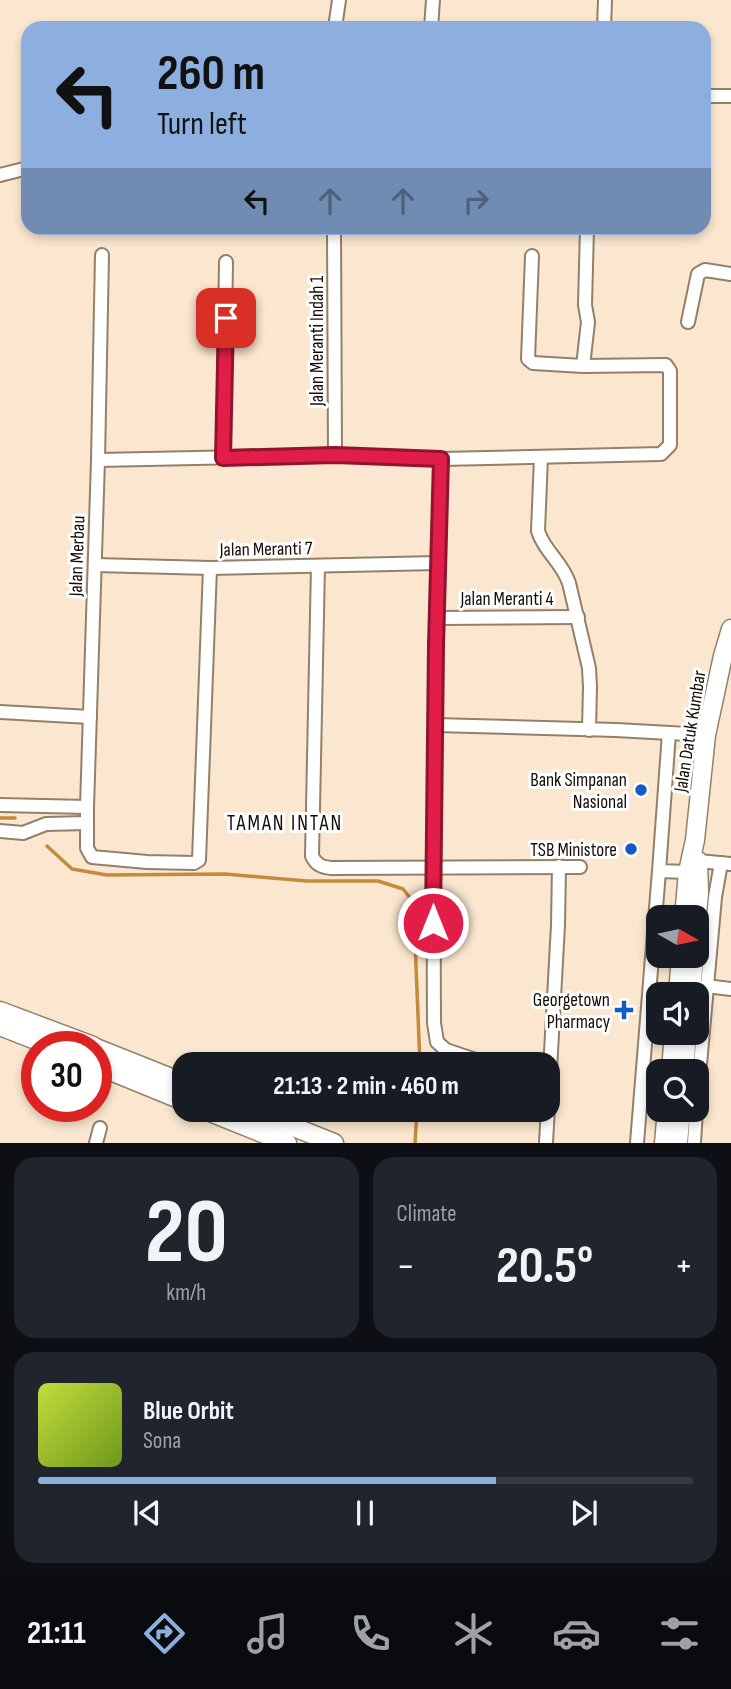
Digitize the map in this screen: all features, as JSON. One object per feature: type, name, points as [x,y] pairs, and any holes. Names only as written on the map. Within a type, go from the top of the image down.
[{"type":"main road","name":"Jalan Datuk Kumbar","points":[[686,905],[693,866],[706,735],[731,629]]},
{"type":"main road","name":"Jalan Datuk Kumbar","points":[[693,866],[699,893],[698,905]]},
{"type":"main road","points":[[0,1011],[28,1031]]},
{"type":"main road","points":[[0,1026],[36,1031]]},
{"type":"main road","points":[[112,1054],[172,1078]]},
{"type":"main road","points":[[112,1072],[172,1096]]},
{"type":"main road","points":[[235,1122],[287,1143]]},
{"type":"main road","points":[[281,1122],[334,1143]]},
{"type":"main road","points":[[664,1143],[666,1122]]},
{"type":"main road","points":[[678,1143],[680,1122]]},
{"type":"street","points":[[336,21],[339,0]]},
{"type":"street","points":[[432,21],[433,0]]},
{"type":"street","points":[[604,21],[605,0]]},
{"type":"street","points":[[711,96],[731,96]]},
{"type":"street","points":[[0,175],[21,170]]},
{"type":"street","name":"Jalan Meranti Indah 1","points":[[334,235],[335,455]]},
{"type":"street","points":[[583,366],[588,322],[585,305],[587,235]]},
{"type":"street","name":"Jalan Merbau","points":[[102,255],[87,807],[87,848],[92,856],[148,862],[194,863],[200,860],[210,568]]},
{"type":"street","points":[[98,460],[335,455],[441,459],[661,454],[670,445],[668,367],[583,366],[533,363],[528,359],[531,256]]},
{"type":"street","points":[[223,458],[226,262]]},
{"type":"street","points":[[688,322],[698,274],[705,270],[731,274]]},
{"type":"street","points":[[541,457],[538,531],[541,540],[565,572],[578,617],[589,668],[589,730]]},
{"type":"street","points":[[441,459],[433,867],[435,1034],[437,1042],[452,1052]]},
{"type":"street","name":"Jalan Meranti 7","points":[[95,565],[210,568],[438,563]]},
{"type":"street","points":[[318,566],[314,861],[327,867],[579,866]]},
{"type":"street","name":"Jalan Meranti 4","points":[[437,618],[578,617]]},
{"type":"street","points":[[0,712],[90,717]]},
{"type":"street","points":[[435,725],[706,735]]},
{"type":"street","points":[[657,905],[669,733]]},
{"type":"street","points":[[0,805],[87,807]]},
{"type":"street","points":[[0,831],[23,833],[46,824],[87,823]]},
{"type":"street","points":[[659,871],[726,864],[715,897],[700,982]]},
{"type":"street","points":[[550,1052],[559,866]]},
{"type":"street","points":[[637,1143],[653,968]]},
{"type":"street","points":[[709,990],[731,989]]},
{"type":"street","points":[[546,1143],[547,1122]]},
{"type":"street","points":[[694,1143],[695,1122]]},
{"type":"street","points":[[96,1143],[100,1128]]},
{"type":"waterway","points":[[0,818],[15,818]]},
{"type":"waterway","points":[[47,846],[72,869],[107,875],[225,874],[307,881],[378,881],[403,889],[411,899],[414,917],[420,1052]]},
{"type":"waterway","points":[[415,1143],[416,1122]]},
{"type":"place","name":"Bank Simpanan Nasional","points":[[641,790]]},
{"type":"place","name":"TSB Ministore","points":[[631,849]]},
{"type":"place","name":"Georgetown Pharmacy","points":[[624,1010]]},
{"type":"district","name":"TAMAN INTAN","points":[[285,823]]},
{"type":"route","points":[[226,318],[223,458],[335,455],[441,459],[433,923]]}]
